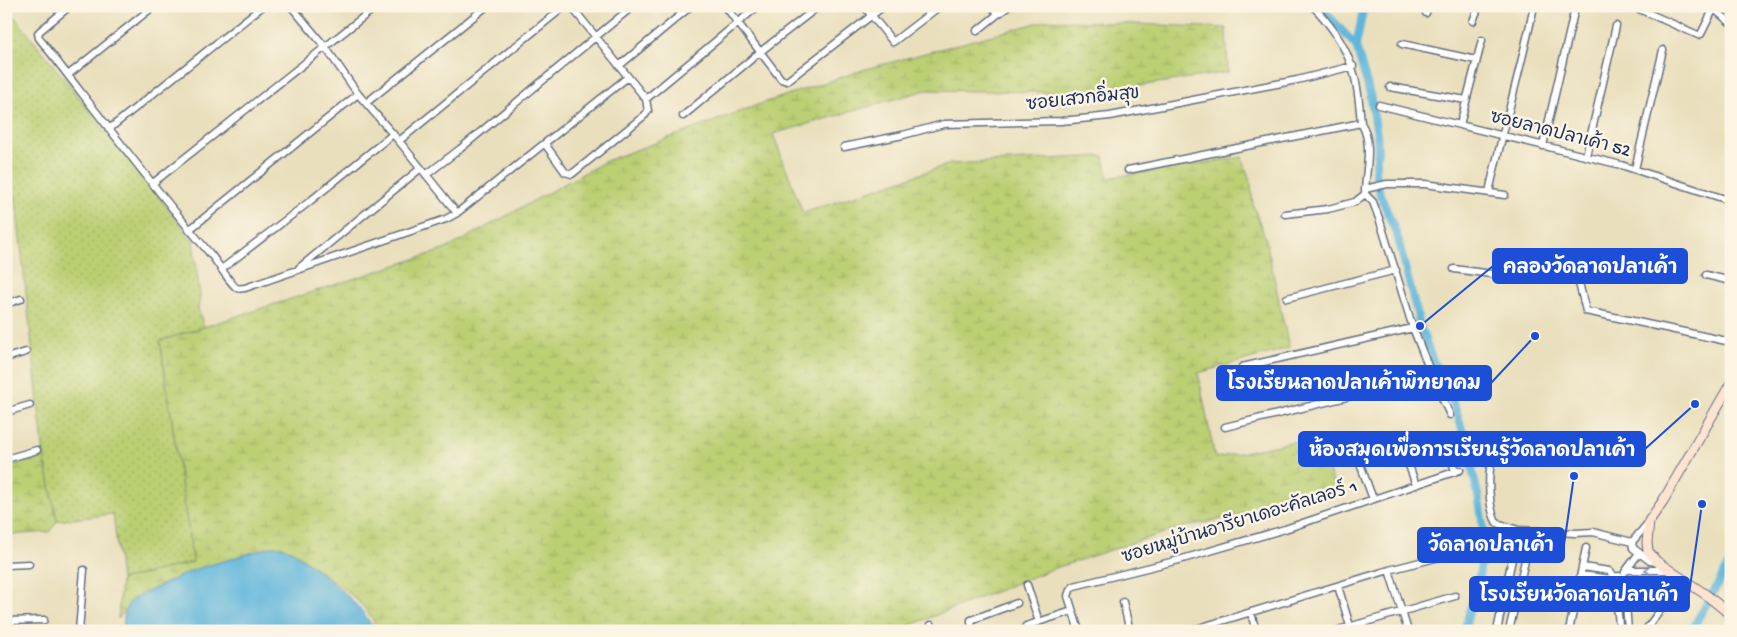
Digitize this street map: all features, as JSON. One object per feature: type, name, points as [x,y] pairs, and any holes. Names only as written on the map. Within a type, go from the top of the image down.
[{"type":"main road","points":[[1731,384],[1663,501],[1649,521],[1648,547],[1651,555],[1658,562],[1705,594],[1731,615]]},
{"type":"street","points":[[68,75],[154,6]]},
{"type":"street","points":[[109,129],[263,6]]},
{"type":"street","points":[[291,6],[326,48],[358,94],[399,141],[456,213]]},
{"type":"street","points":[[153,183],[377,6]]},
{"type":"street","points":[[366,103],[488,6]]},
{"type":"street","points":[[399,141],[565,6]]},
{"type":"street","points":[[545,144],[565,172],[572,174],[648,111],[646,99],[571,6]]},
{"type":"street","points":[[426,174],[460,149],[633,6]]},
{"type":"street","points":[[619,66],[691,6]]},
{"type":"street","points":[[725,6],[781,79],[787,81],[884,6]]},
{"type":"street","points":[[646,99],[758,6]]},
{"type":"street","points":[[683,116],[819,6]]},
{"type":"street","points":[[864,6],[893,42],[940,6]]},
{"type":"street","points":[[991,6],[998,14]]},
{"type":"street","points":[[978,31],[1009,6]]},
{"type":"street","points":[[1312,6],[1321,14],[1344,46],[1353,66],[1367,142],[1366,191],[1373,202],[1413,328],[1450,415]]},
{"type":"street","points":[[1473,21],[1478,6]]},
{"type":"street","points":[[1489,192],[1522,63],[1534,6]]},
{"type":"street","points":[[1632,6],[1698,35],[1701,34],[1715,8],[1731,24]]},
{"type":"street","points":[[67,7],[41,30],[38,35],[109,129],[222,268],[233,286],[238,289],[446,219],[545,144],[628,77]]},
{"type":"street","points":[[1543,146],[1575,8]]},
{"type":"street","points":[[1586,156],[1616,26]]},
{"type":"street","points":[[1460,126],[1482,40]]},
{"type":"street","points":[[1402,44],[1476,60]]},
{"type":"street","points":[[1635,169],[1663,50]]},
{"type":"street","name":"ซอยเสวกอิ่มสุข","points":[[844,146],[944,124],[1061,121],[1110,116],[1297,80],[1353,66]]},
{"type":"street","points":[[1390,86],[1466,100]]},
{"type":"street","points":[[190,230],[358,94]]},
{"type":"street","name":"ซอยลาดปลาเค้า 52","points":[[1379,105],[1635,169],[1731,200]]},
{"type":"street","points":[[1128,170],[1362,123]]},
{"type":"street","points":[[222,268],[309,202],[393,134]]},
{"type":"street","points":[[297,270],[421,168]]},
{"type":"street","points":[[1286,214],[1320,210],[1355,202],[1366,191],[1387,184],[1424,184],[1505,194]]},
{"type":"street","points":[[1454,270],[1507,276],[1511,274],[1517,256],[1521,255],[1572,271],[1578,279],[1586,311],[1731,342]]},
{"type":"street","points":[[1287,298],[1396,270]]},
{"type":"street","points":[[1706,275],[1731,281]]},
{"type":"street","points":[[6,304],[21,299]]},
{"type":"street","points":[[1242,367],[1413,328]]},
{"type":"street","points":[[6,358],[26,352]]},
{"type":"street","points":[[1224,427],[1432,376]]},
{"type":"street","points":[[6,412],[30,405]]},
{"type":"street","points":[[1508,442],[1499,446],[1493,455],[1490,472],[1489,487],[1497,523],[1518,530],[1593,532],[1632,542]]},
{"type":"street","name":"ซอยหมู่บ้านอารียาเดอะคัลเลอร์ 1","points":[[1079,631],[1068,593],[1074,586],[1179,560],[1285,529],[1458,471],[1449,449]]},
{"type":"street","points":[[6,459],[37,450]]},
{"type":"street","points":[[1406,458],[1416,485]]},
{"type":"street","points":[[1360,464],[1373,499]]},
{"type":"street","points":[[1649,521],[1632,542],[1633,548],[1650,561],[1658,562]]},
{"type":"street","points":[[1497,631],[1518,530]]},
{"type":"street","points":[[1509,631],[1528,547],[1535,540],[1559,543]]},
{"type":"street","points":[[1569,631],[1586,548]]},
{"type":"street","points":[[1189,631],[1390,570],[1463,550]]},
{"type":"street","points":[[1626,590],[1616,593],[1610,588],[1616,578],[1627,570],[1639,553]]},
{"type":"street","points":[[6,566],[28,564]]},
{"type":"street","points":[[1583,567],[1609,571],[1616,578]]},
{"type":"street","points":[[79,631],[84,570]]},
{"type":"street","points":[[1390,570],[1408,631]]},
{"type":"street","points":[[1627,570],[1670,570]]},
{"type":"street","points":[[1581,575],[1616,578],[1626,582],[1628,631]]},
{"type":"street","points":[[1645,631],[1683,579]]},
{"type":"street","points":[[1027,585],[1039,622]]},
{"type":"street","points":[[1338,586],[1350,626]]},
{"type":"street","points":[[1616,593],[1619,625],[1616,631]]},
{"type":"street","points":[[1335,631],[1456,596]]},
{"type":"street","points":[[1123,602],[1130,631]]},
{"type":"street","points":[[972,631],[971,620],[1016,603]]},
{"type":"street","points":[[1026,626],[1072,611]]},
{"type":"street","points":[[1251,613],[1256,631]]},
{"type":"street","points":[[6,621],[44,620]]},
{"type":"green space","points":[[6,6],[193,240],[200,296],[198,309],[204,327],[160,341],[193,562],[121,580],[113,514],[57,521],[44,456],[12,165],[6,133]]},
{"type":"green space","points":[[1048,20],[1226,28],[1228,72],[1094,93],[926,90],[773,134],[803,213],[950,164],[1104,156],[1108,178],[1242,157],[1251,184],[1253,205],[1266,240],[1289,348],[1198,373],[1215,458],[1317,437],[1337,494],[1179,528],[1055,568],[896,631],[378,631],[372,618],[349,593],[293,551],[274,546],[193,570],[134,598],[118,619],[121,580],[193,562],[160,341],[446,249],[606,161],[766,102],[866,69]]},
{"type":"green space","points":[[44,456],[57,521],[50,532],[6,535],[6,467]]},
{"type":"water","points":[[274,546],[293,551],[338,587],[359,608],[375,631],[123,631],[126,609],[134,598],[193,570]]},
{"type":"waterway","points":[[1320,6],[1356,46],[1370,94],[1377,134],[1378,151],[1375,171],[1380,194],[1397,235],[1420,326],[1431,356],[1455,407],[1466,442],[1485,537],[1479,576],[1464,631]]},
{"type":"waterway","points":[[1356,46],[1364,6]]},
{"type":"waterway","points":[[1691,631],[1731,561]]},
{"type":"place","name":"คลองวัดลาดปลาเค้า","points":[[1420,326]]},
{"type":"place","name":"โรงเรียนลาดปลาเค้าพิทยาคม","points":[[1535,336]]},
{"type":"place","name":"ห้องสมุดเพื่อการเรียนรู้วัดลาดปลาเค้า","points":[[1695,404]]},
{"type":"place","name":"วัดลาดปลาเค้า","points":[[1574,476]]},
{"type":"place","name":"โรงเรียนวัดลาดปลาเค้า","points":[[1702,504]]}]
